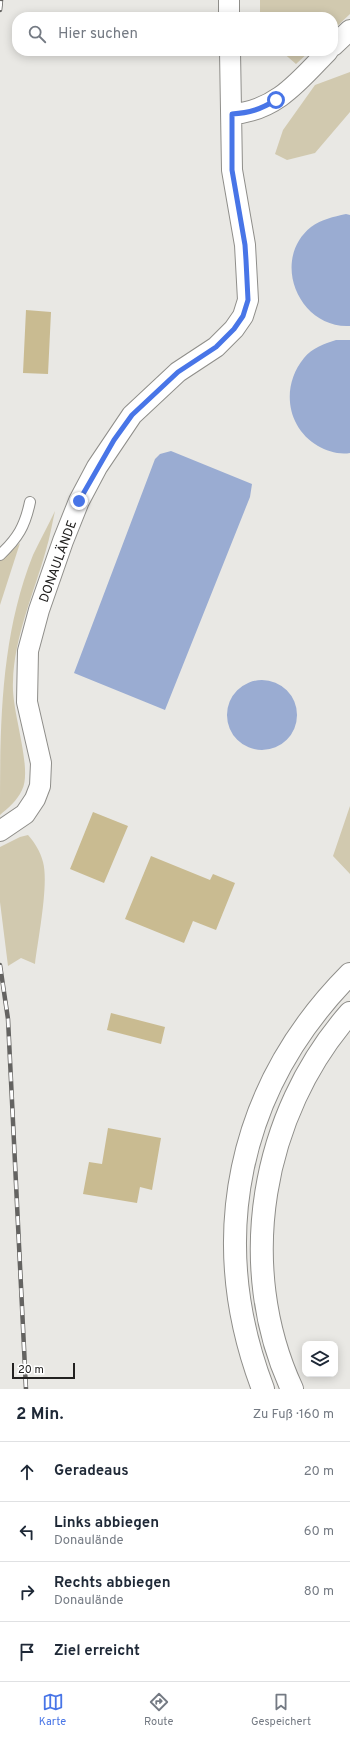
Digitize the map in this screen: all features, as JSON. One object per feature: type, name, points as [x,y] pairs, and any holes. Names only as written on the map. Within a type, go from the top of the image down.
[{"type":"highway","points":[[263,1389],[252,1360],[236,1287],[234,1241],[235,1211],[243,1163],[259,1112],[284,1061],[315,1012],[350,974]]},
{"type":"highway","points":[[292,1389],[274,1339],[266,1300],[262,1257],[263,1214],[268,1179],[276,1145],[293,1100],[317,1056],[336,1028],[350,1013]]},
{"type":"street","points":[[229,0],[229,12]]},
{"type":"street","points":[[338,41],[350,30]]},
{"type":"street","name":"DONAULÄNDE","points":[[0,831],[25,814],[35,799],[40,786],[41,763],[27,702],[28,651],[56,561],[79,501],[114,440],[132,415],[178,372],[216,347],[234,329],[243,316],[248,300],[245,245],[232,170],[230,56]]},
{"type":"street","points":[[232,114],[248,113],[260,110],[276,100],[296,84],[323,56]]},
{"type":"lane","points":[[0,554],[9,546],[26,522],[30,502]]},
{"type":"shaded area","points":[[260,0],[350,0],[350,14],[338,25],[338,12],[260,12]]},
{"type":"shaded area","points":[[287,56],[305,56],[296,64]]},
{"type":"shaded area","points":[[350,72],[350,112],[315,153],[287,160],[275,154],[283,130],[315,85]]},
{"type":"shaded area","points":[[55,511],[41,566],[25,615],[14,665],[13,694],[25,768],[25,780],[18,798],[0,815],[2,716],[8,651],[22,586],[33,555]]},
{"type":"shaded area","points":[[20,543],[0,605],[0,560]]},
{"type":"shaded area","points":[[350,806],[350,874],[333,856]]},
{"type":"shaded area","points":[[28,835],[40,854],[45,872],[44,897],[35,964],[21,958],[8,966],[0,902],[0,847],[20,837]]},
{"type":"water","points":[[346,214],[350,215],[350,326],[332,324],[317,316],[304,305],[296,290],[292,274],[293,257],[299,241],[311,227],[323,220]]},
{"type":"water","points":[[336,340],[350,340],[350,453],[333,452],[318,446],[307,438],[293,417],[290,405],[292,381],[304,358],[314,349]]},
{"type":"water","points":[[171,451],[252,484],[250,497],[165,710],[74,673],[155,459],[160,454]]},
{"type":"water","points":[[255,680],[269,680],[282,686],[291,695],[297,708],[295,728],[287,740],[269,750],[255,750],[242,744],[233,735],[227,722],[227,708],[233,695],[242,686]]},
{"type":"building","points":[[26,310],[51,312],[48,374],[23,373]]},
{"type":"building","points":[[93,812],[128,826],[104,883],[70,869]]},
{"type":"building","points":[[151,856],[210,880],[213,874],[235,883],[216,930],[193,921],[184,943],[125,919]]},
{"type":"building","points":[[111,1013],[165,1027],[161,1044],[107,1030]]},
{"type":"building","points":[[108,1128],[161,1138],[152,1190],[140,1187],[137,1203],[83,1194],[89,1162],[102,1164]]},
{"type":"railway","points":[[0,10],[1,0]]},
{"type":"railway","points":[[0,965],[8,1019],[26,1389]]},
{"type":"route","points":[[79,501],[97,467],[132,415],[178,372],[216,347],[234,329],[243,316],[248,300],[246,260],[245,245],[232,170],[232,114],[248,113],[260,110],[276,100]]}]
